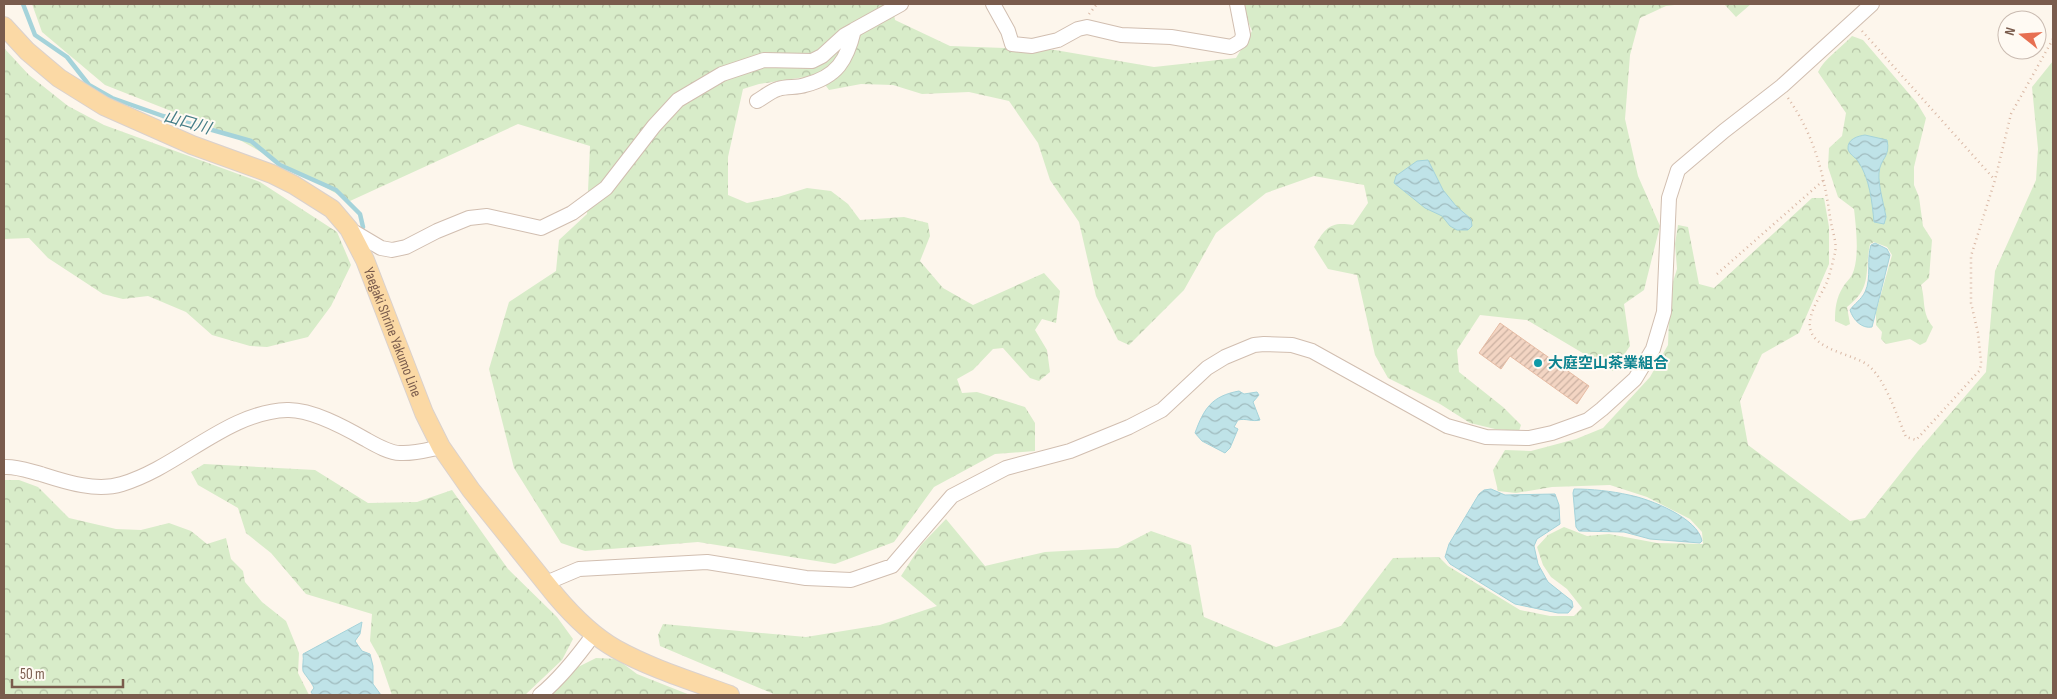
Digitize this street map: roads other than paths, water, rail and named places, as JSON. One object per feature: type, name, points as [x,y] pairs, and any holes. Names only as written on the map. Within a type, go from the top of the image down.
[{"type":"main road","name":"Yaegaki Shrine Yakumo Line","points":[[4,26],[27,52],[78,91],[104,106],[192,145],[280,177],[332,209],[349,229],[365,260],[424,413],[441,446],[471,490],[569,612],[615,649],[730,695]]},
{"type":"street","points":[[349,229],[381,248],[392,250],[406,247],[438,230],[469,218],[487,216],[542,228],[572,213],[606,188],[654,126],[678,100],[722,74],[764,60],[812,61],[822,56],[845,35],[901,4]]},
{"type":"street","points":[[993,4],[1008,31],[1012,44],[1032,46],[1058,40],[1078,29],[1088,27],[1121,35],[1171,37],[1231,46],[1241,41],[1244,35],[1237,4]]},
{"type":"street","points":[[546,583],[579,570],[707,562],[806,578],[851,580],[892,566],[952,496],[1006,468],[1070,450],[1129,427],[1162,410],[1207,368],[1239,350],[1254,345],[1277,343],[1312,351],[1447,426],[1486,437],[1529,438],[1563,430],[1588,420],[1635,379],[1652,349],[1664,312],[1669,198],[1678,170],[1782,86],[1872,4]]},
{"type":"street","points":[[757,101],[777,89],[804,86],[829,77],[840,64],[851,44],[854,30]]},
{"type":"street","points":[[4,467],[21,468],[84,486],[96,487],[122,484],[159,469],[227,429],[254,416],[288,410],[321,417],[398,454],[441,446]]},
{"type":"street","points":[[540,695],[579,654],[594,634]]},
{"type":"water","points":[[1865,135],[1887,140],[1888,150],[1879,173],[1880,189],[1886,217],[1884,224],[1874,222],[1870,191],[1865,175],[1858,161],[1848,149],[1851,140]]},
{"type":"water","points":[[1428,160],[1443,190],[1456,206],[1471,219],[1472,226],[1468,230],[1457,230],[1450,226],[1442,216],[1425,208],[1394,183],[1396,176],[1417,161]]},
{"type":"water","points":[[1875,243],[1887,249],[1890,255],[1872,327],[1865,327],[1858,323],[1850,310],[1865,292],[1871,245]]},
{"type":"water","points":[[1239,391],[1244,394],[1257,392],[1259,395],[1253,402],[1260,420],[1238,420],[1234,427],[1238,429],[1230,448],[1225,453],[1202,441],[1195,433],[1210,404],[1222,396]]},
{"type":"water","points":[[1491,489],[1505,495],[1555,494],[1559,505],[1560,524],[1537,539],[1534,546],[1538,564],[1548,582],[1572,601],[1573,607],[1568,613],[1558,613],[1515,604],[1450,564],[1445,557],[1449,544],[1479,494],[1484,490]]},
{"type":"water","points":[[1574,489],[1602,490],[1638,497],[1660,505],[1683,517],[1699,533],[1702,541],[1700,543],[1650,539],[1624,532],[1579,531],[1576,527]]},
{"type":"water","points":[[362,622],[360,634],[355,641],[362,651],[370,654],[373,666],[373,684],[381,695],[313,695],[311,692],[314,688],[303,671],[303,654]]},
{"type":"waterway","name":"山口川","points":[[23,4],[35,35],[67,57],[89,85],[112,98],[163,116],[251,141],[280,165],[336,190],[360,214],[363,227]]},
{"type":"place","name":"大庭空山茶業組合","points":[[1538,363]]}]
